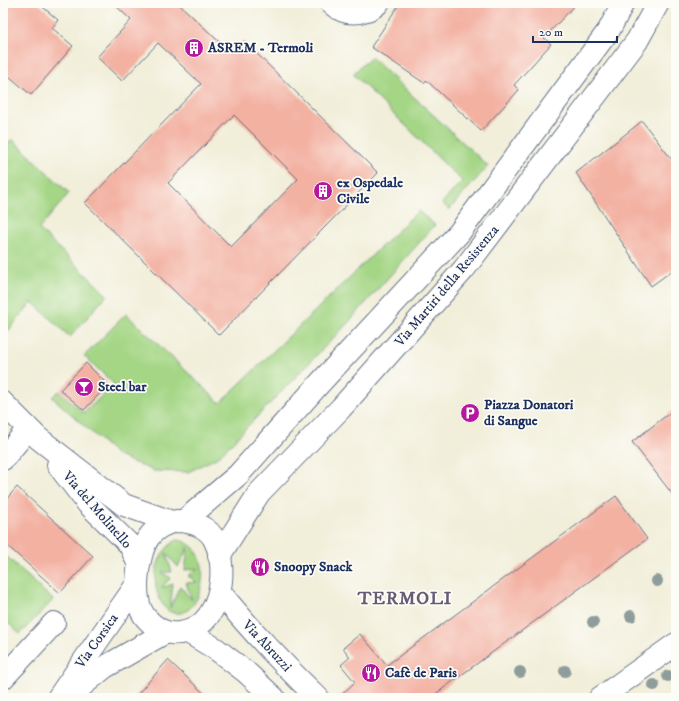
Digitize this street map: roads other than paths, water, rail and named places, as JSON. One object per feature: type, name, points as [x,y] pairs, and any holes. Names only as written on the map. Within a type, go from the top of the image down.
[{"type":"main road","points":[[331,3],[338,9],[356,14],[375,7],[378,3]]},
{"type":"main road","name":"Via Martiri della Resistenza","points":[[138,575],[142,551],[149,537],[163,525],[178,521],[238,474],[459,233],[609,30],[623,3]]},
{"type":"main road","name":"Via Martiri della Resistenza","points":[[219,556],[259,493],[341,408],[464,270],[637,41],[658,3]]},
{"type":"main road","name":"Via del Molinello","points":[[3,403],[33,434],[88,504],[130,544],[138,575]]},
{"type":"main road","points":[[3,459],[33,434]]},
{"type":"main road","name":"Via del Molinello","points":[[33,434],[124,505],[178,521]]},
{"type":"main road","points":[[138,575],[139,604],[144,616],[153,626],[166,632],[177,634],[188,632],[202,625],[212,612],[220,592],[222,575],[215,541],[207,531],[196,524],[178,521]]},
{"type":"main road","name":"Via Corsica","points":[[58,698],[138,575]]},
{"type":"main road","name":"Via Abruzzi","points":[[220,592],[250,628],[291,672],[318,698]]},
{"type":"main road","points":[[3,678],[54,623]]},
{"type":"main road","name":"Via Corsica","points":[[67,698],[105,667],[166,632]]},
{"type":"main road","points":[[188,632],[216,649],[246,672],[274,698]]},
{"type":"main road","points":[[600,698],[676,644]]},
{"type":"place","name":"ASREM - Termoli","points":[[194,48]]},
{"type":"place","name":"ex Ospedale Civile","points":[[323,191]]},
{"type":"place","name":"Steel bar","points":[[84,387]]},
{"type":"place","name":"Piazza Donatori di Sangue","points":[[470,413]]},
{"type":"place","name":"Snoopy Snack","points":[[260,567]]},
{"type":"place","name":"Cafè de Paris","points":[[371,673]]},
{"type":"district","name":"TERMOLI","points":[[405,599]]}]
